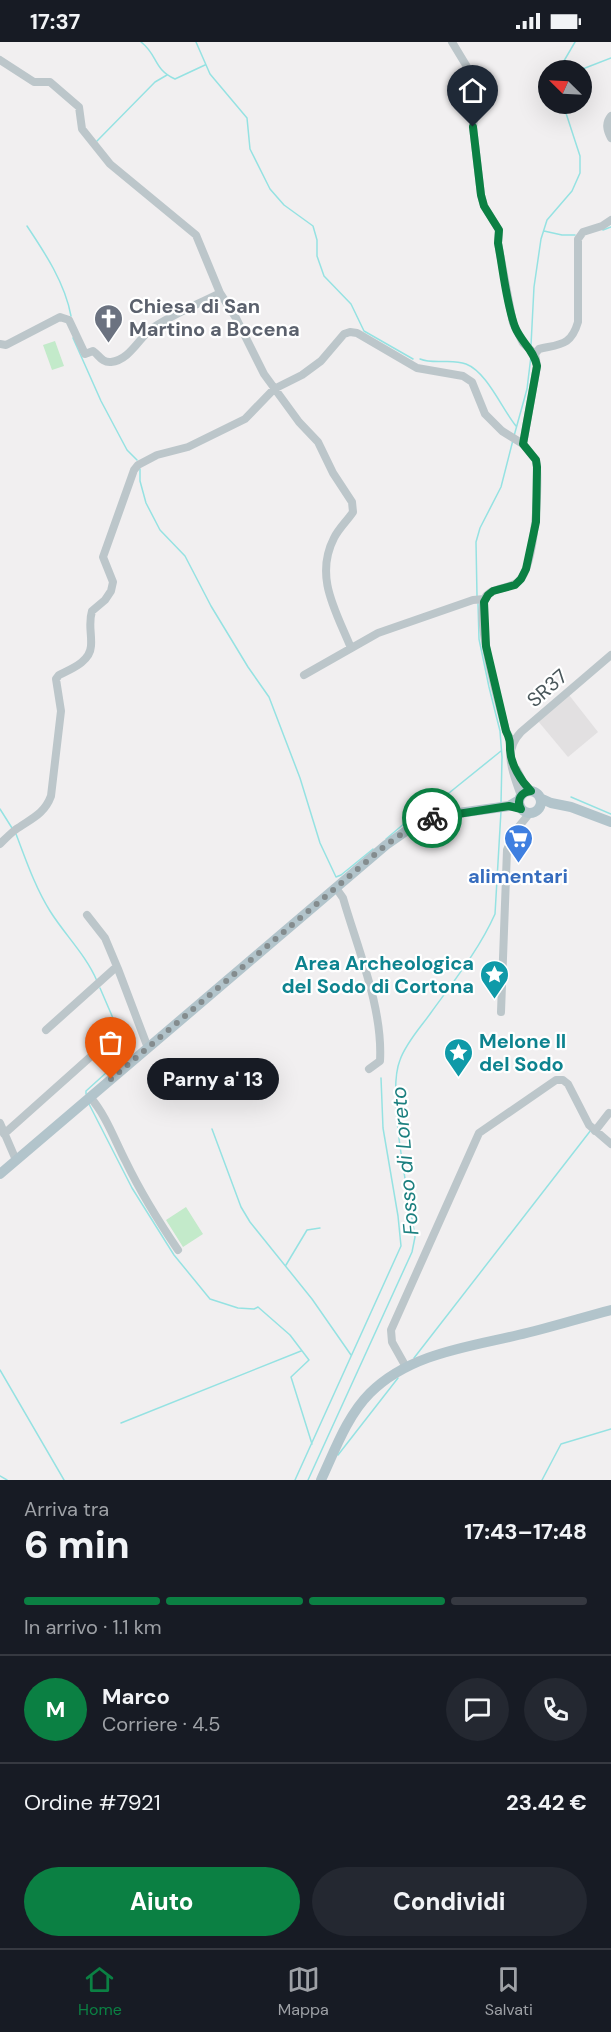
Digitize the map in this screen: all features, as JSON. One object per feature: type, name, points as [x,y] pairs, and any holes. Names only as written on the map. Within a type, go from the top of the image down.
[{"type":"main road","points":[[0,1174],[386,845],[424,820],[437,816],[521,804],[555,804],[571,807],[611,822]]},
{"type":"main road","points":[[321,1480],[352,1415],[387,1378],[406,1367],[432,1357],[611,1310]]},
{"type":"street","points":[[452,42],[478,89],[473,127],[481,195],[484,206],[499,230],[498,243],[513,323],[523,343],[535,354],[537,366],[516,440]]},
{"type":"street","points":[[0,60],[34,82],[50,82],[79,107],[82,129],[110,164],[196,235],[220,294],[236,318],[264,374],[299,422],[318,442],[352,502],[353,512],[335,536],[324,567],[326,587],[351,648]]},
{"type":"street","points":[[611,116],[607,124],[611,138]]},
{"type":"street","points":[[535,354],[539,349],[564,343],[576,332],[578,239],[583,232],[602,226],[611,220]]},
{"type":"street","points":[[0,344],[6,345],[52,319],[60,317],[69,320],[85,354],[93,351],[102,360],[111,362],[121,359],[149,331],[220,294]]},
{"type":"street","points":[[0,844],[15,830],[40,814],[47,807],[51,796],[61,711],[56,679],[87,657],[91,647],[89,630],[92,611],[105,600],[111,591],[113,582],[103,557],[134,470],[146,459],[188,447],[245,419],[274,389],[302,375],[321,361],[344,334],[357,333],[417,368],[463,376],[472,382],[485,414],[536,460],[534,536],[521,579],[515,585],[493,591],[479,600],[378,633],[304,675]]},
{"type":"street","points":[[479,600],[486,646],[506,731],[522,782],[516,830],[507,850],[501,1012]]},
{"type":"street","name":"SR37","points":[[511,746],[521,732],[611,655]]},
{"type":"street","points":[[336,888],[343,898],[380,1030],[380,1061],[369,1069]]},
{"type":"street","points":[[87,915],[105,938],[148,1048]]},
{"type":"street","points":[[46,1030],[114,969],[118,969]]},
{"type":"street","points":[[4,1134],[97,1051]]},
{"type":"street","points":[[406,1367],[392,1342],[391,1330],[479,1133],[556,1080],[563,1080],[568,1084],[589,1125],[611,1144]]},
{"type":"street","points":[[90,1097],[101,1112],[161,1225],[178,1250]]},
{"type":"street","points":[[596,1131],[609,1113]]},
{"type":"street","points":[[0,1123],[16,1160]]},
{"type":"shaded area","points":[[569,695],[598,732],[568,757],[538,721]]},
{"type":"green space","points":[[55,341],[64,366],[52,370],[43,345]]},
{"type":"green space","points":[[186,1207],[203,1234],[183,1247],[166,1220]]},
{"type":"waterway","points":[[141,42],[163,71],[175,79],[205,65]]},
{"type":"waterway","points":[[196,42],[210,74],[247,118],[250,149],[270,189],[284,205],[313,226],[317,240],[317,256],[324,276],[351,304],[364,331],[413,359]]},
{"type":"waterway","points":[[564,60],[575,42]]},
{"type":"waterway","points":[[592,65],[611,58]]},
{"type":"waterway","points":[[97,141],[155,82],[167,75]]},
{"type":"waterway","points":[[531,345],[534,287],[541,239],[547,220],[572,191],[580,173],[580,156],[566,114]]},
{"type":"waterway","points":[[27,226],[59,280],[71,316]]},
{"type":"waterway","points":[[603,230],[611,227]]},
{"type":"waterway","points":[[544,231],[575,235]]},
{"type":"waterway","points":[[73,338],[101,401],[127,450],[137,460]]},
{"type":"waterway","points":[[514,436],[527,389],[531,356]]},
{"type":"waterway","points":[[420,359],[460,362],[474,368],[516,426]]},
{"type":"waterway","name":"Fosso di Loreto","points":[[477,596],[476,542],[480,528],[501,487],[513,440]]},
{"type":"waterway","points":[[140,469],[140,481],[146,503],[160,530],[185,556],[211,606],[269,697],[300,778],[320,843],[336,877],[373,849]]},
{"type":"waterway","name":"Fosso di Loreto","points":[[478,604],[479,639],[500,731],[501,804]]},
{"type":"waterway","points":[[386,839],[425,806],[444,797],[501,751]]},
{"type":"waterway","points":[[571,797],[611,814]]},
{"type":"waterway","points":[[0,809],[12,828]]},
{"type":"waterway","name":"Fosso di Loreto","points":[[308,1480],[412,1252],[415,1237],[397,1120],[396,1076],[406,1048],[473,953],[495,914],[501,811]]},
{"type":"waterway","points":[[16,834],[45,902],[87,962],[97,981]]},
{"type":"waterway","points":[[86,1094],[86,1091],[128,1053],[100,988]]},
{"type":"waterway","points":[[295,1480],[401,1246],[383,1128],[381,1078]]},
{"type":"waterway","points":[[89,1104],[132,1188],[174,1255],[210,1299],[238,1308],[258,1307],[290,1335],[309,1360],[291,1377],[312,1444]]},
{"type":"waterway","points":[[212,1129],[241,1207],[250,1222],[312,1299],[351,1355]]},
{"type":"waterway","points":[[414,1358],[591,1130]]},
{"type":"waterway","points":[[286,1265],[307,1230],[320,1228]]},
{"type":"waterway","points":[[121,1423],[301,1351]]},
{"type":"waterway","points":[[0,1370],[64,1480]]},
{"type":"waterway","points":[[338,1455],[398,1378]]},
{"type":"waterway","points":[[542,1480],[561,1444],[611,1429]]},
{"type":"waterway","points":[[0,1476],[7,1480]]},
{"type":"way so far","points":[[111,1079],[386,845],[424,820],[432,818]]},
{"type":"place","name":"Chiesa di San Martino a Bocena","points":[[108,344]]},
{"type":"place","name":"alimentari","points":[[518,864]]},
{"type":"place","name":"Area Archeologica del Sodo di Cortona","points":[[495,1000]]},
{"type":"place","name":"Melone II del Sodo","points":[[458,1078]]},
{"type":"place","name":"Parny a' 13","points":[[111,1079]]},
{"type":"route","points":[[432,818],[509,806],[521,809],[519,798],[526,791],[531,791],[522,782],[510,750],[512,742],[506,731],[486,646],[484,599],[493,591],[515,585],[521,579],[526,569],[534,536],[537,467],[536,460],[523,444],[537,366],[535,354],[523,343],[513,323],[498,243],[499,230],[484,206],[481,195],[473,127]]}]
